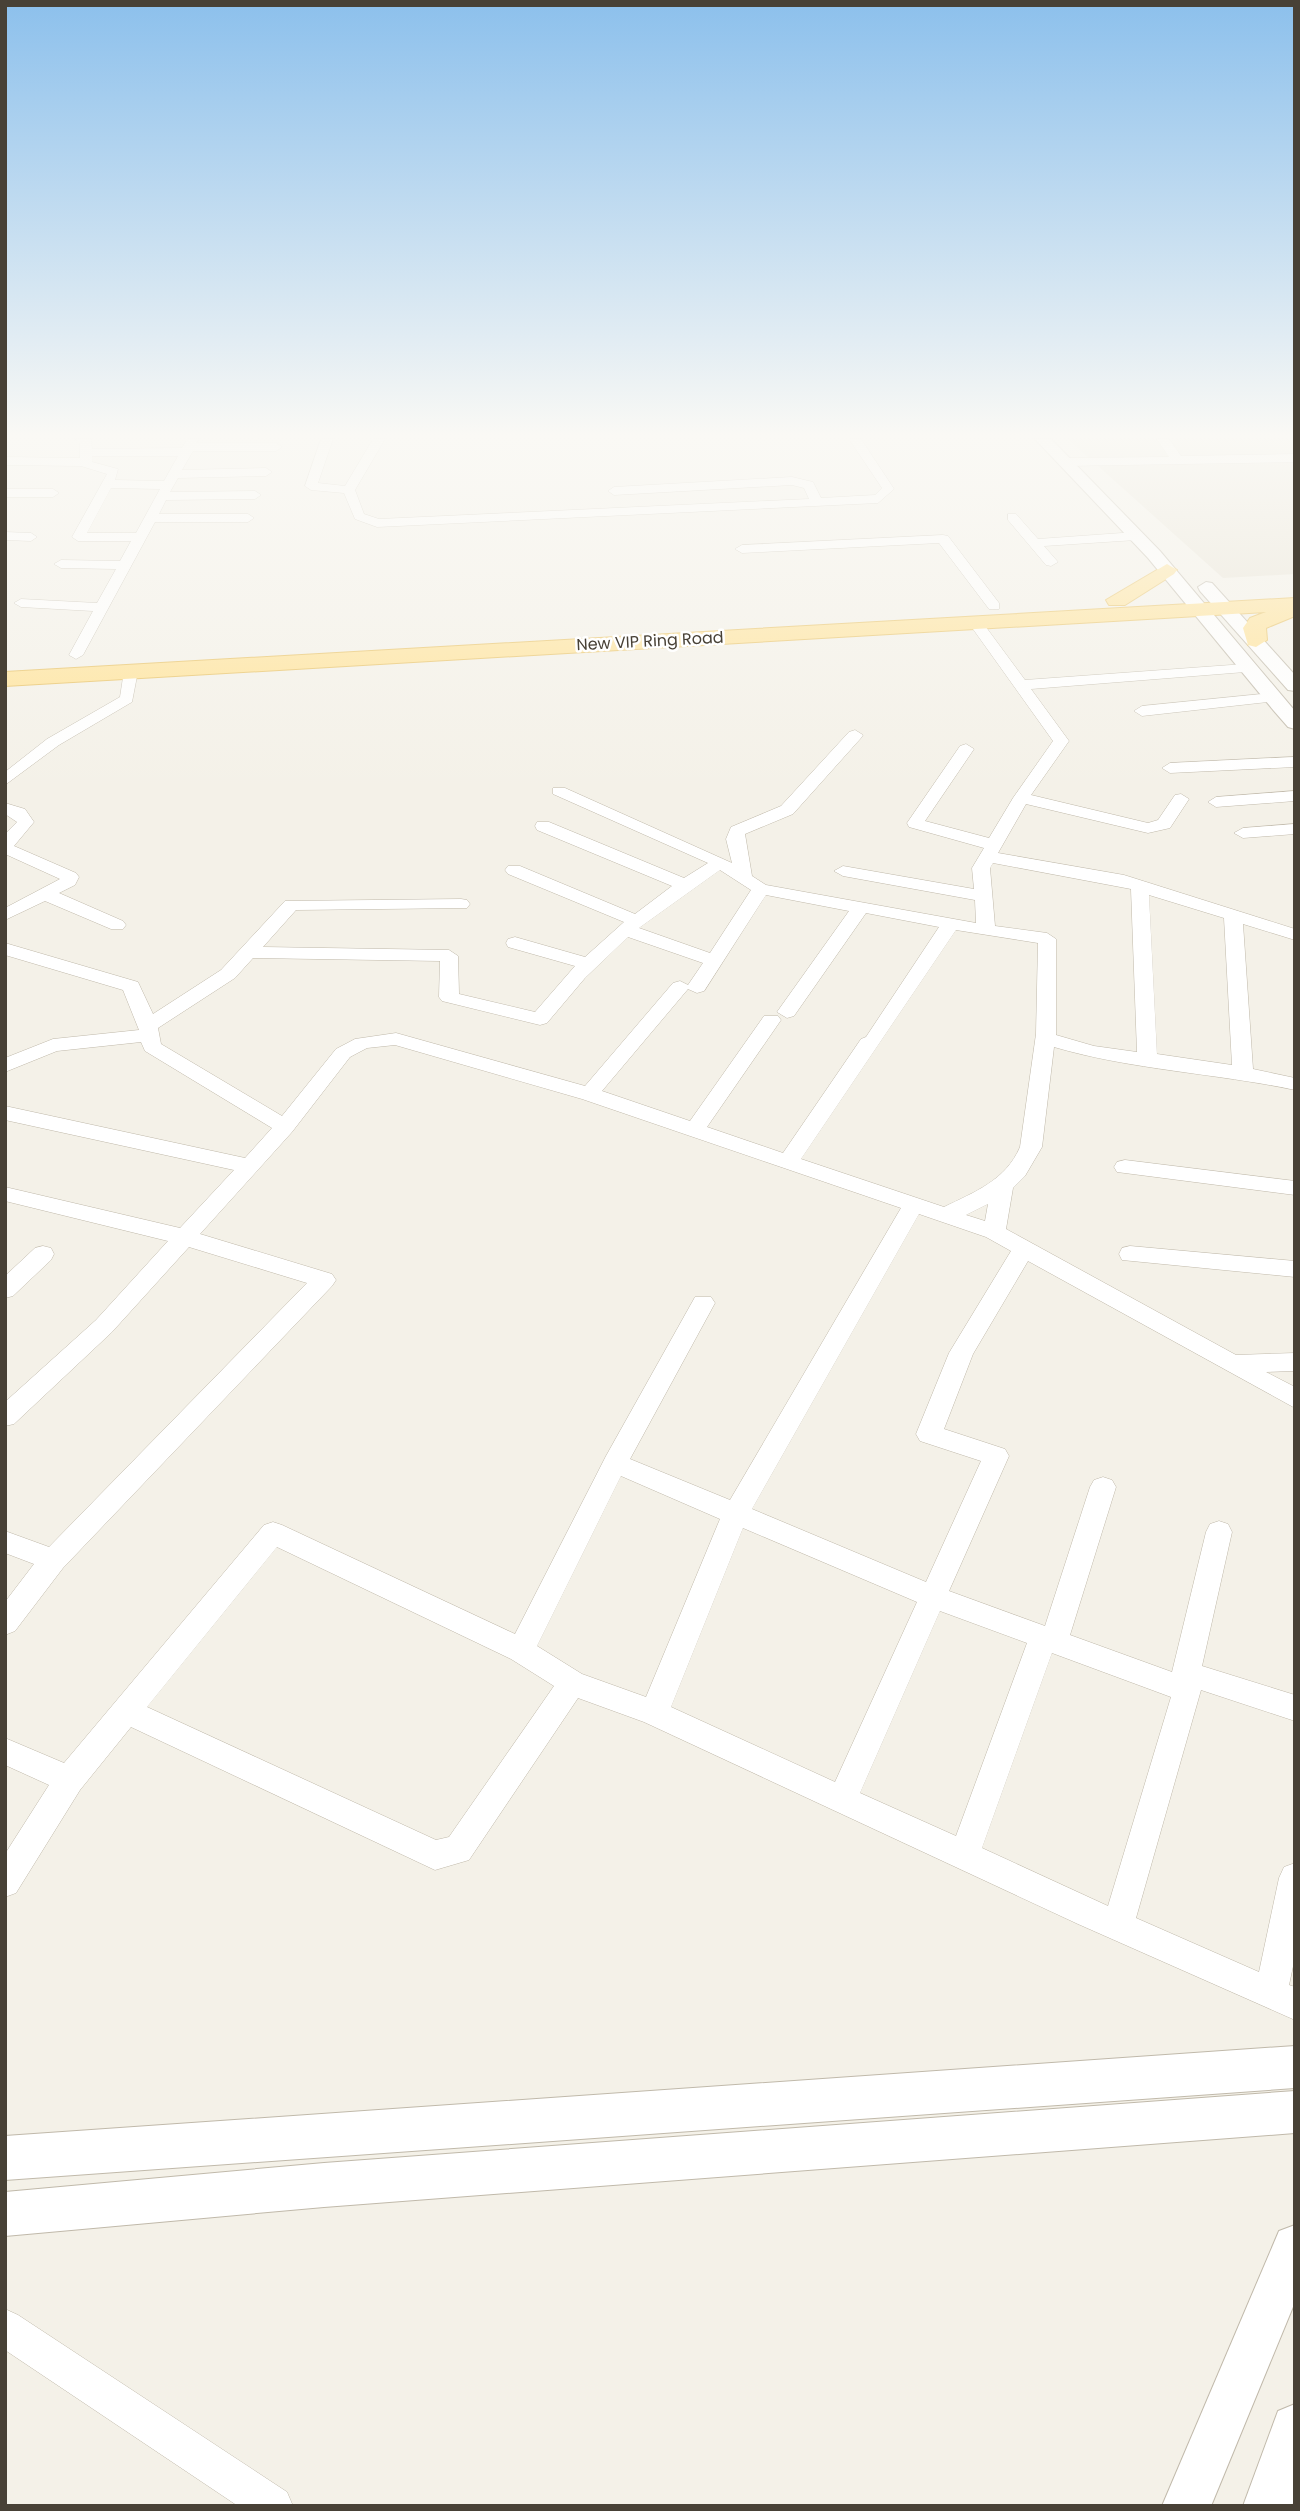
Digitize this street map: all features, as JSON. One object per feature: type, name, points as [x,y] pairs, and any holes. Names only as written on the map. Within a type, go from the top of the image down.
[{"type":"main road","points":[[1117,600],[1167,570]]},
{"type":"main road","name":"New VIP Ring Road","points":[[877,620],[975,622],[1147,611],[1295,590]]},
{"type":"main road","name":"New VIP Ring Road","points":[[5,659],[627,634],[877,620],[994,606],[1117,600],[1295,606]]},
{"type":"main road","points":[[1256,640],[1254,628],[1258,624],[1295,606]]},
{"type":"main road","points":[[1147,611],[1216,631]]},
{"type":"main road","name":"New VIP Ring Road","points":[[5,679],[627,634]]},
{"type":"street","points":[[76,655],[130,556]]},
{"type":"street","points":[[956,556],[994,606]]},
{"type":"street","points":[[1046,556],[1051,562]]},
{"type":"street","points":[[1154,556],[1167,570],[1256,640],[1295,686]]},
{"type":"street","points":[[1168,556],[1206,601],[1216,631],[1245,668],[1295,723]]},
{"type":"street","points":[[61,564],[125,565]]},
{"type":"street","points":[[21,603],[103,607]]},
{"type":"street","points":[[975,622],[1062,741],[1021,798],[981,868],[986,930]]},
{"type":"street","points":[[1023,685],[1245,668]]},
{"type":"street","points":[[5,780],[53,742],[127,699],[131,671]]},
{"type":"street","points":[[1142,711],[1272,698]]},
{"type":"street","points":[[744,878],[735,839],[737,831],[787,810],[855,735]]},
{"type":"street","points":[[966,749],[915,823],[991,851],[1118,879],[1295,934]]},
{"type":"street","points":[[1170,768],[1295,762]]},
{"type":"street","points":[[559,791],[719,863],[761,889],[1047,939],[1045,1038],[1027,1161],[1002,1187],[947,1214]]},
{"type":"street","points":[[1216,802],[1295,796]]},
{"type":"street","points":[[1021,798],[1148,828],[1164,824],[1181,799]]},
{"type":"street","points":[[5,808],[26,817],[26,822],[5,847],[70,877],[69,881],[5,915]]},
{"type":"street","points":[[543,826],[685,884]]},
{"type":"street","points":[[1243,833],[1295,830]]},
{"type":"street","points":[[251,952],[449,956],[449,997],[540,1019],[560,991],[632,925],[685,884],[719,863]]},
{"type":"street","points":[[514,870],[714,961]]},
{"type":"street","points":[[843,871],[984,895]]},
{"type":"street","points":[[1140,886],[1147,1059]]},
{"type":"street","points":[[589,1094],[714,961],[761,889]]},
{"type":"street","points":[[46,894],[117,925]]},
{"type":"street","points":[[5,1066],[53,1045],[148,1031],[212,986],[251,952],[280,914],[298,903],[461,904]]},
{"type":"street","points":[[694,1131],[862,907]]},
{"type":"street","points":[[1233,915],[1243,1073]]},
{"type":"street","points":[[788,1162],[951,923]]},
{"type":"street","points":[[515,943],[590,964]]},
{"type":"street","points":[[5,949],[131,986],[152,1047],[285,1127]]},
{"type":"street","points":[[5,1416],[104,1326],[285,1127],[343,1053],[362,1043],[381,1038],[396,1039],[589,1094],[994,1232],[1295,1399]]},
{"type":"street","points":[[1045,1038],[1092,1052],[1243,1073],[1295,1084]]},
{"type":"street","points":[[1041,1060],[1092,1052]]},
{"type":"street","points":[[5,1113],[249,1166]]},
{"type":"street","points":[[1125,1167],[1295,1188]]},
{"type":"street","points":[[994,1232],[1002,1187]]},
{"type":"street","points":[[5,1194],[184,1237],[324,1280],[53,1560],[5,1623]]},
{"type":"street","points":[[654,1713],[736,1513],[913,1206]]},
{"type":"street","points":[[842,1799],[996,1456],[929,1434],[961,1353],[1024,1248]]},
{"type":"street","points":[[5,1290],[43,1254]]},
{"type":"street","points":[[1130,1254],[1295,1269]]},
{"type":"street","points":[[522,1650],[615,1463],[703,1303]]},
{"type":"street","points":[[1234,1364],[1295,1362]]},
{"type":"street","points":[[615,1463],[933,1597],[1049,1640],[1186,1682],[1295,1708]]},
{"type":"street","points":[[964,1856],[1049,1640],[1103,1487]]},
{"type":"street","points":[[1118,1926],[1186,1682],[1219,1532]]},
{"type":"street","points":[[5,1882],[69,1780],[273,1533],[522,1650],[572,1683],[654,1713],[1118,1926],[1283,1998],[1295,1878]]},
{"type":"street","points":[[5,1542],[53,1560]]},
{"type":"street","points":[[126,1711],[435,1855],[458,1850],[572,1683]]},
{"type":"street","points":[[5,1751],[69,1780]]},
{"type":"street","points":[[5,2158],[1295,2067]]},
{"type":"street","points":[[5,2214],[324,2185],[1295,2112]]},
{"type":"street","points":[[1186,2506],[1295,2247]]},
{"type":"street","points":[[5,2328],[274,2506]]},
{"type":"street","points":[[1267,2506],[1295,2428]]},
{"type":"shaded area","points":[[1199,556],[1295,556],[1295,574],[1223,578]]}]
